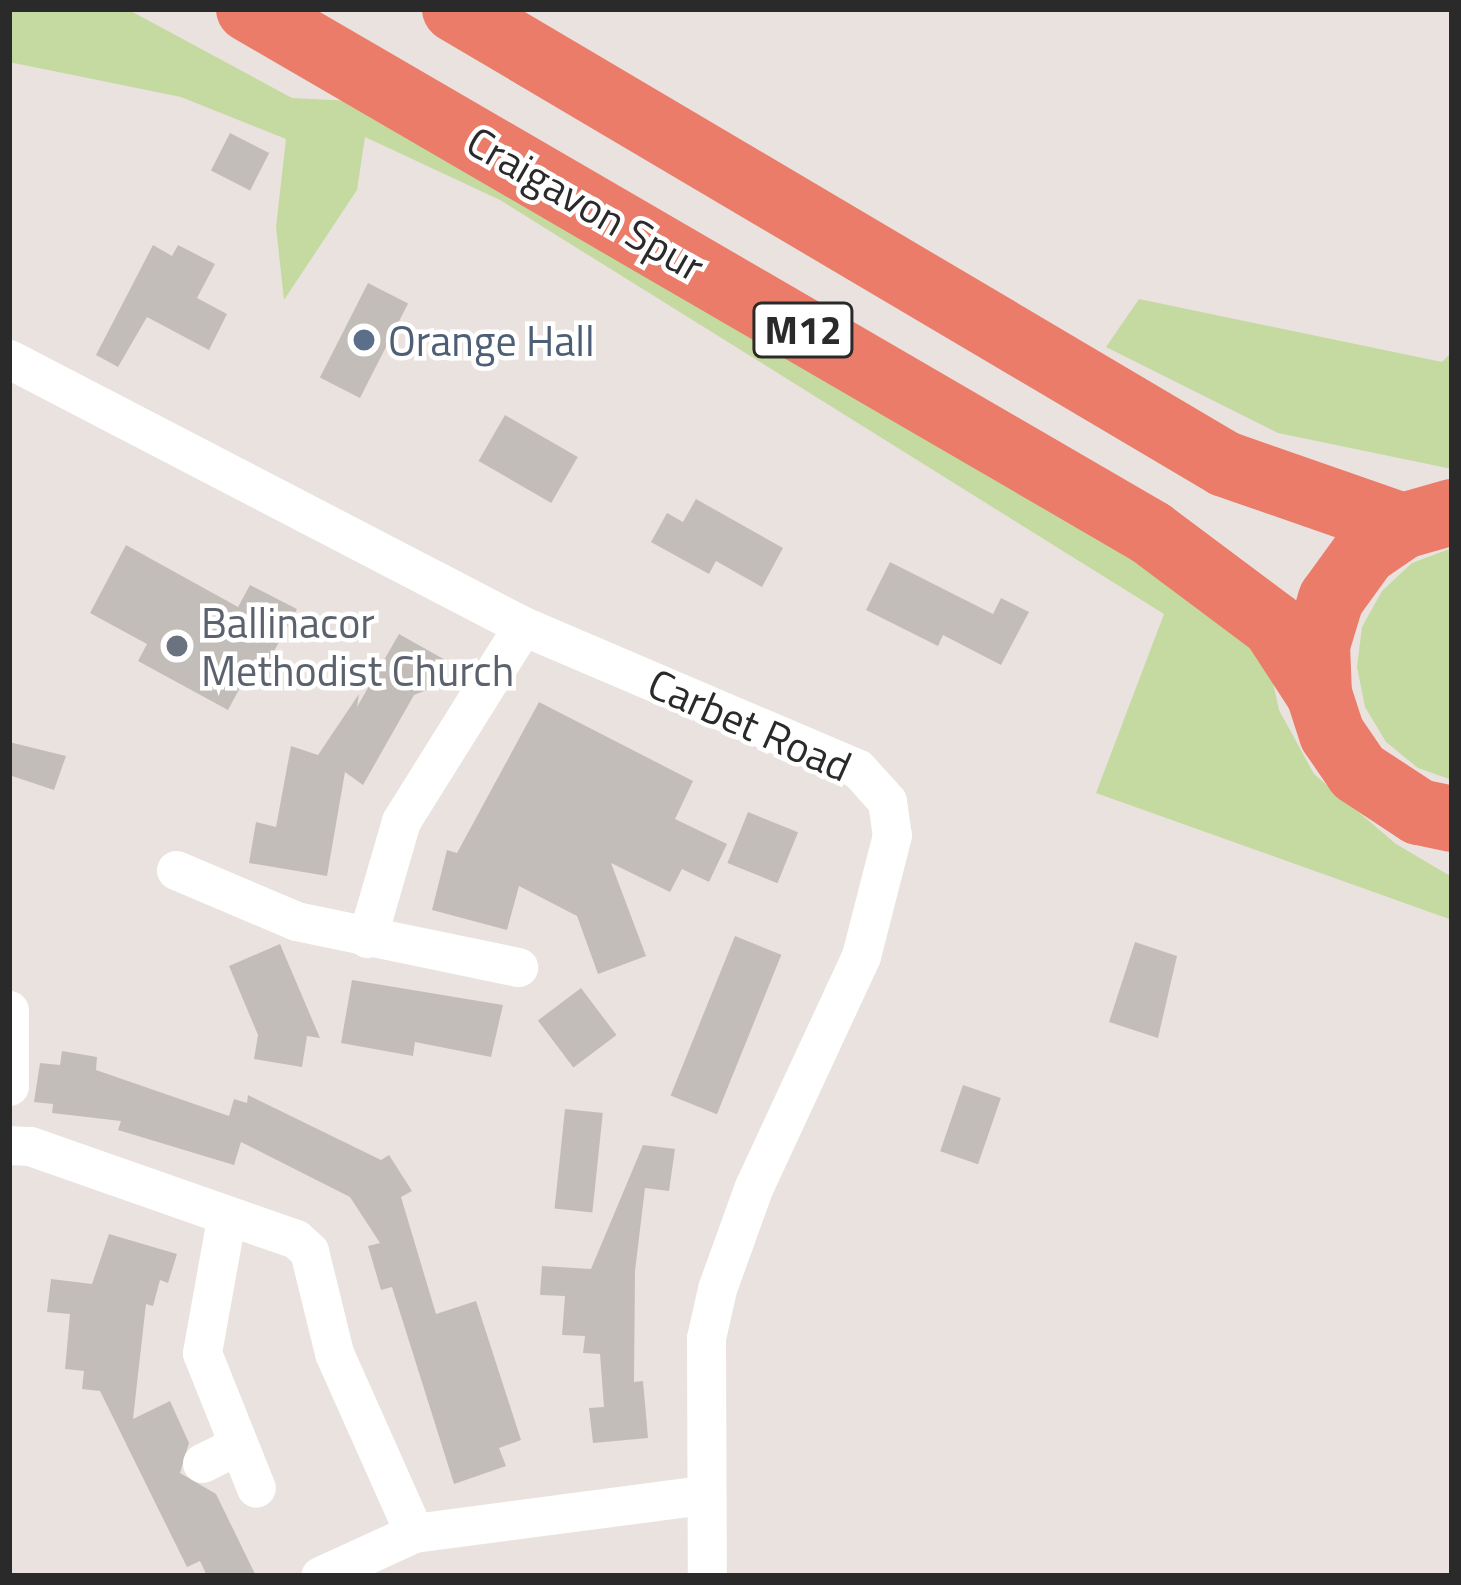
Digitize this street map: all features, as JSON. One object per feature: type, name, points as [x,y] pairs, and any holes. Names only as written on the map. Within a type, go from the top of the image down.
[{"type":"highway","name":"Craigavon Spur","points":[[249,9],[1151,533],[1274,625],[1319,694]]},
{"type":"highway","name":"M12","points":[[455,9],[1226,464],[1438,515]]},
{"type":"highway","name":"M12","points":[[1438,515],[1365,552],[1331,599],[1318,645],[1319,694],[1332,734],[1358,772],[1419,812],[1452,819]]},
{"type":"street","name":"Carbet Road","points":[[9,359],[523,626],[858,770],[892,818],[861,956],[754,1186],[717,1289],[706,1338],[702,1495],[707,1576]]},
{"type":"street","points":[[368,938],[401,820],[523,626]]},
{"type":"street","points":[[176,870],[296,921],[518,967]]},
{"type":"street","points":[[9,1010],[9,1086]]},
{"type":"street","points":[[9,1145],[30,1146],[226,1219],[296,1239],[309,1251],[334,1353],[414,1533]]},
{"type":"street","points":[[226,1219],[202,1353],[256,1488]]},
{"type":"street","points":[[202,1463],[238,1445]]},
{"type":"street","points":[[320,1576],[414,1533],[702,1495]]},
{"type":"green space","points":[[9,9],[127,9],[292,98],[374,102],[1038,495],[1265,646],[1279,710],[1314,774],[1396,844],[1452,877],[1452,920],[1096,793],[1164,614],[500,200],[365,137],[357,190],[284,300],[276,227],[286,139],[181,97],[9,62]]},
{"type":"green space","points":[[1139,299],[1442,362],[1452,352],[1452,469],[1278,433],[1106,347]]},
{"type":"green space","points":[[1452,548],[1452,780],[1418,768],[1386,742],[1365,707],[1357,667],[1362,627],[1382,591],[1412,563]]},
{"type":"building","points":[[230,133],[269,153],[250,190],[211,170]]},
{"type":"building","points":[[153,245],[172,256],[178,245],[215,264],[197,298],[227,314],[209,350],[147,317],[118,367],[96,355]]},
{"type":"building","name":"Orange Hall","points":[[368,283],[408,303],[360,398],[320,377]]},
{"type":"building","points":[[505,415],[578,457],[551,503],[478,461]]},
{"type":"building","points":[[696,499],[783,548],[762,587],[716,561],[709,574],[651,542],[667,513],[683,522]]},
{"type":"building","name":"Ballinacor Methodist Church","points":[[126,545],[238,607],[250,585],[297,609],[260,677],[249,671],[228,710],[138,661],[147,644],[90,613]]},
{"type":"building","points":[[890,562],[993,614],[1001,598],[1029,612],[1001,665],[943,635],[938,646],[866,610]]},
{"type":"building","points":[[399,634],[447,661],[432,688],[414,695],[363,785],[345,772],[327,876],[249,863],[256,822],[276,827],[291,746],[318,755],[359,694],[357,707]]},
{"type":"building","points":[[539,702],[693,781],[675,819],[727,844],[709,882],[682,869],[670,892],[611,863],[646,956],[598,974],[577,916],[519,886],[507,930],[432,910],[447,850],[457,853]]},
{"type":"building","points":[[9,742],[66,756],[54,790],[9,775]]},
{"type":"building","points":[[748,812],[798,832],[777,883],[727,863]]},
{"type":"building","points":[[735,936],[781,955],[717,1114],[671,1095]]},
{"type":"building","points":[[1135,942],[1177,956],[1158,1038],[1109,1022]]},
{"type":"building","points":[[280,944],[320,1038],[307,1036],[302,1067],[254,1059],[258,1035],[229,966]]},
{"type":"building","points":[[352,980],[503,1005],[491,1057],[415,1042],[413,1056],[341,1043]]},
{"type":"building","points":[[581,988],[617,1035],[573,1068],[538,1020]]},
{"type":"building","points":[[62,1051],[97,1057],[96,1070],[229,1116],[234,1099],[247,1103],[248,1095],[381,1160],[389,1155],[412,1191],[401,1197],[436,1314],[476,1301],[521,1440],[499,1448],[506,1466],[454,1484],[392,1287],[381,1290],[368,1246],[380,1243],[350,1197],[241,1142],[234,1165],[118,1130],[121,1121],[52,1113],[53,1104],[34,1102],[40,1063],[60,1065]]},
{"type":"building","points":[[963,1085],[1001,1098],[978,1164],[940,1151]]},
{"type":"building","points":[[565,1109],[603,1113],[592,1212],[555,1208]]},
{"type":"building","points":[[643,1145],[675,1149],[669,1191],[645,1188],[635,1271],[634,1382],[643,1381],[648,1438],[593,1443],[589,1408],[604,1407],[600,1354],[583,1353],[585,1336],[562,1335],[565,1296],[540,1295],[542,1266],[591,1269]]},
{"type":"building","points":[[109,1234],[177,1254],[168,1283],[160,1280],[153,1306],[146,1304],[133,1419],[170,1401],[189,1443],[180,1473],[216,1494],[256,1576],[207,1576],[200,1561],[187,1567],[100,1391],[82,1389],[84,1371],[65,1369],[70,1314],[47,1312],[51,1279],[92,1284]]},
{"type":"place","name":"Orange Hall","points":[[364,340]]},
{"type":"place","name":"Ballinacor Methodist Church","points":[[177,646]]}]
